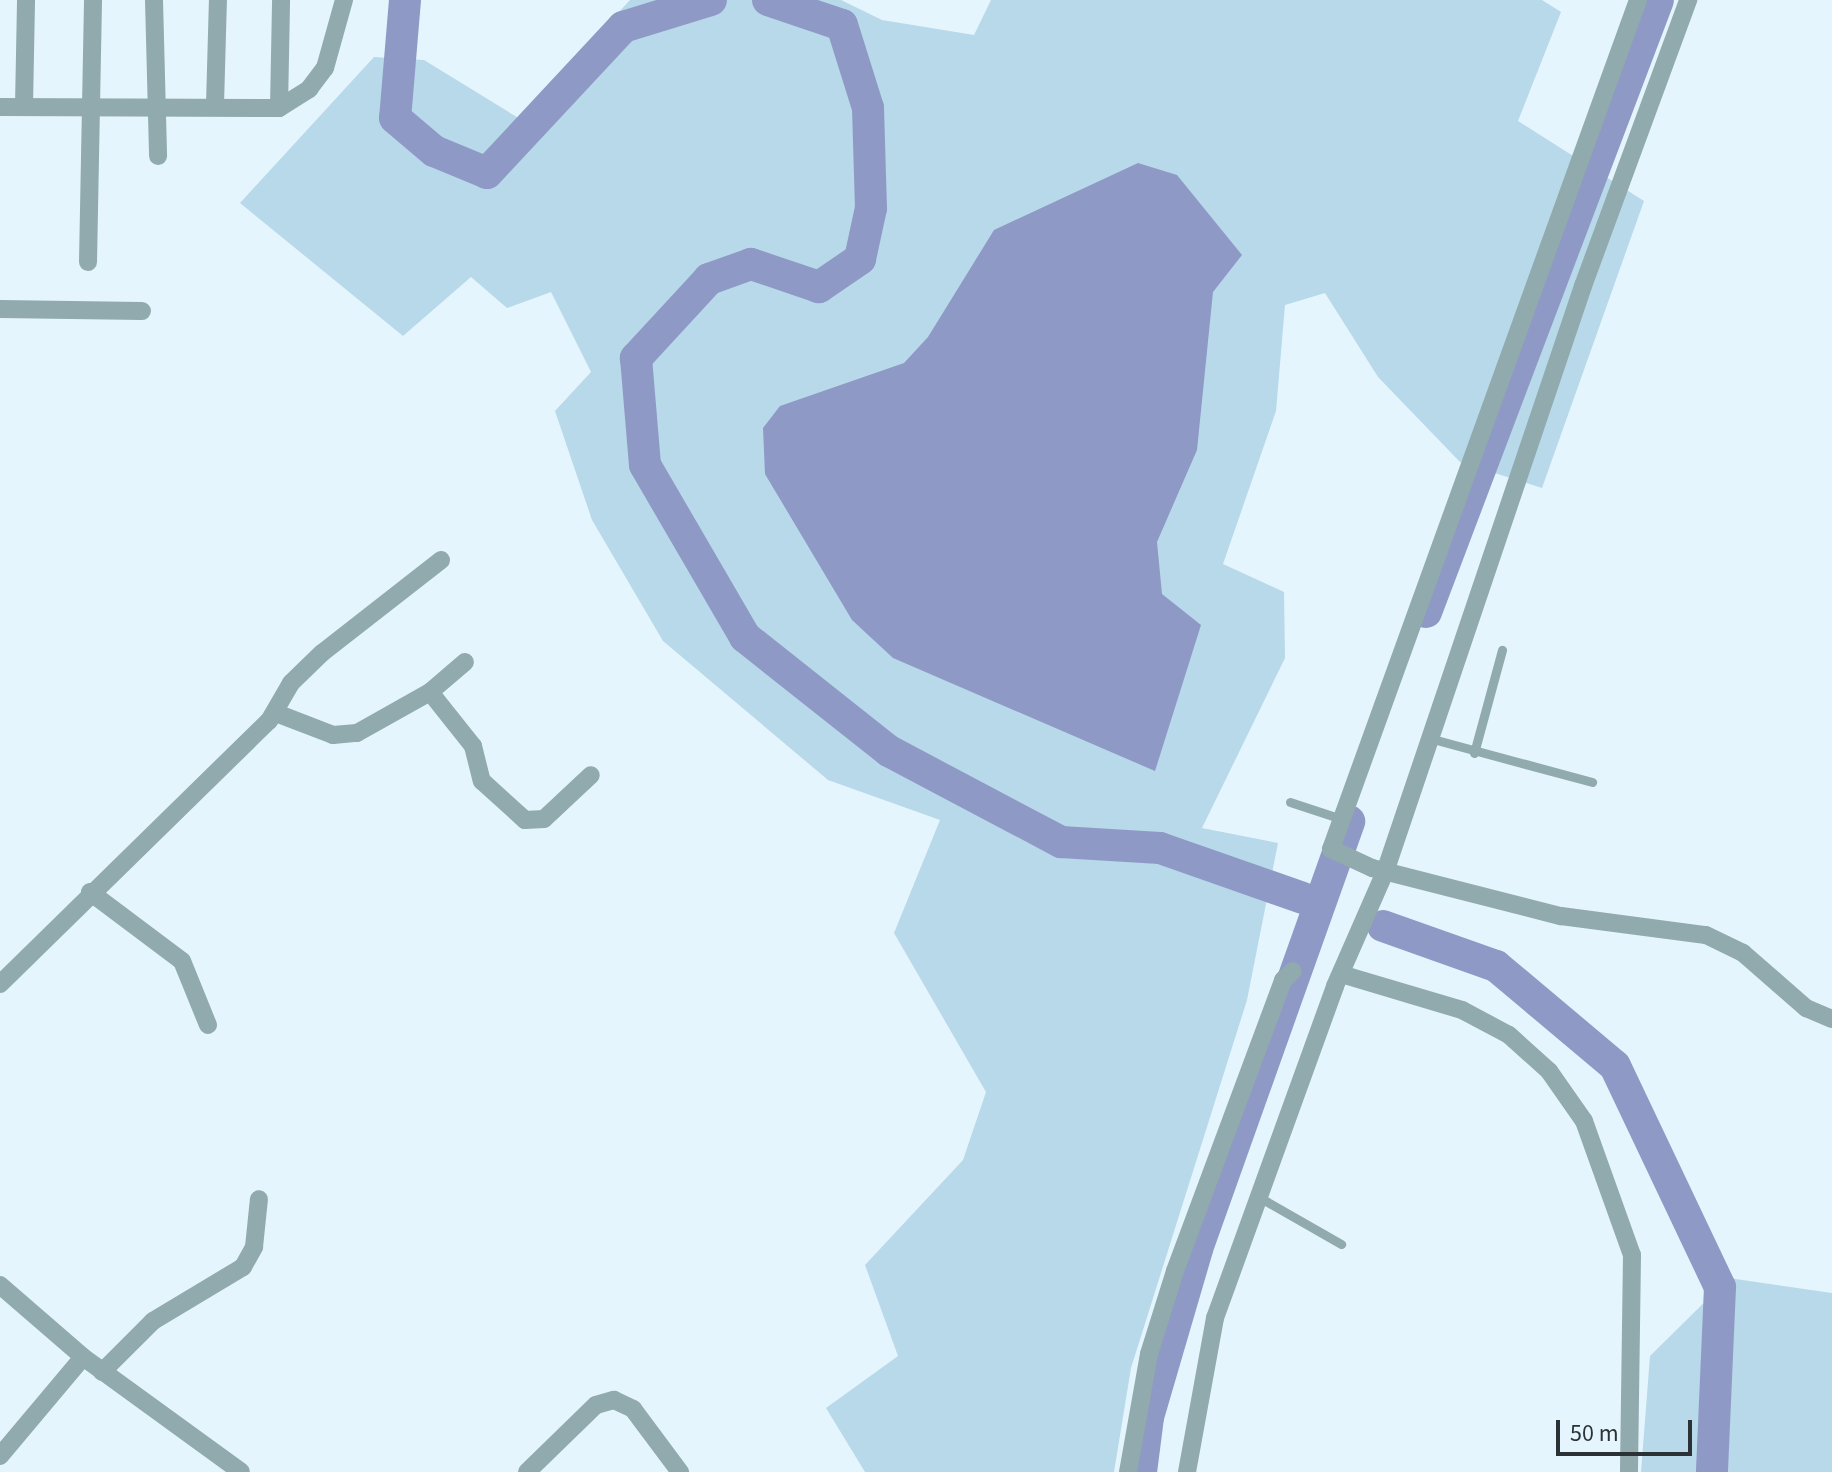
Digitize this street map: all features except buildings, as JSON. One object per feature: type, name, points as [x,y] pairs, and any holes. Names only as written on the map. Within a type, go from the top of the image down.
[{"type":"street","points":[[24,106],[26,0]]},
{"type":"street","points":[[88,262],[93,0]]},
{"type":"street","points":[[154,0],[158,156]]},
{"type":"street","points":[[215,105],[218,0]]},
{"type":"street","points":[[279,108],[281,0]]},
{"type":"street","points":[[0,107],[155,104],[279,108],[309,89],[325,68],[344,0]]},
{"type":"street","points":[[1638,0],[1331,843],[1335,853],[1379,876],[1561,916],[1706,935],[1753,959],[1806,1008],[1832,1019]]},
{"type":"street","points":[[1187,1472],[1215,1318],[1257,1196],[1429,738],[1688,0]]},
{"type":"street","points":[[0,309],[142,311]]},
{"type":"street","points":[[0,984],[90,892],[276,713],[291,683],[322,653],[441,560]]},
{"type":"street","points":[[276,713],[313,730],[345,736],[372,727],[430,692],[465,662]]},
{"type":"street","points":[[430,692],[473,746],[482,781],[525,820],[544,819],[591,775]]},
{"type":"street","points":[[90,892],[182,961],[208,1025]]},
{"type":"street","points":[[1344,967],[1462,1010],[1509,1035],[1549,1071],[1584,1121],[1632,1255],[1629,1472]]},
{"type":"street","points":[[1128,1472],[1149,1354],[1175,1271],[1284,976],[1293,971]]},
{"type":"street","points":[[102,1372],[153,1321],[243,1267],[254,1247],[259,1199]]},
{"type":"street","points":[[0,1285],[83,1357],[218,1465],[241,1472]]},
{"type":"street","points":[[0,1456],[83,1357]]},
{"type":"street","points":[[527,1472],[596,1405],[614,1400],[633,1409],[680,1472]]},
{"type":"lane","points":[[1474,753],[1502,650]]},
{"type":"lane","points":[[1429,738],[1474,753],[1592,782]]},
{"type":"lane","points":[[1290,802],[1339,818]]},
{"type":"lane","points":[[1257,1196],[1341,1244]]},
{"type":"shaded area","points":[[630,0],[841,0],[882,20],[974,35],[991,0],[1542,0],[1561,12],[1518,121],[1644,201],[1542,488],[1460,462],[1378,377],[1325,293],[1285,305],[1276,411],[1223,564],[1284,592],[1285,658],[1202,828],[1278,843],[1247,1000],[1131,1368],[1114,1472],[865,1472],[826,1408],[898,1356],[865,1265],[963,1160],[986,1092],[894,933],[940,820],[828,780],[663,641],[592,520],[555,411],[591,372],[551,292],[507,308],[471,277],[403,336],[240,203],[374,57],[424,60],[520,119]]},
{"type":"shaded area","points":[[1729,1278],[1832,1293],[1832,1472],[1641,1472],[1650,1356]]},
{"type":"water","points":[[1138,163],[1177,175],[1242,255],[1213,292],[1197,450],[1157,542],[1162,594],[1201,625],[1155,771],[893,658],[852,620],[765,474],[763,428],[780,406],[904,363],[928,337],[994,230]]},
{"type":"waterway","points":[[405,0],[395,118],[434,151],[487,173],[623,27],[711,0]]},
{"type":"waterway","points":[[768,0],[842,25],[868,108],[871,208],[860,259],[819,287],[751,264],[709,279],[636,358],[645,465],[745,637],[889,751],[1061,842],[1160,848],[1303,898]]},
{"type":"waterway","points":[[1426,612],[1658,0]]},
{"type":"waterway","points":[[1141,1472],[1148,1417],[1197,1249],[1349,821]]},
{"type":"waterway","points":[[1383,926],[1496,966],[1615,1066],[1720,1287],[1712,1472]]}]
